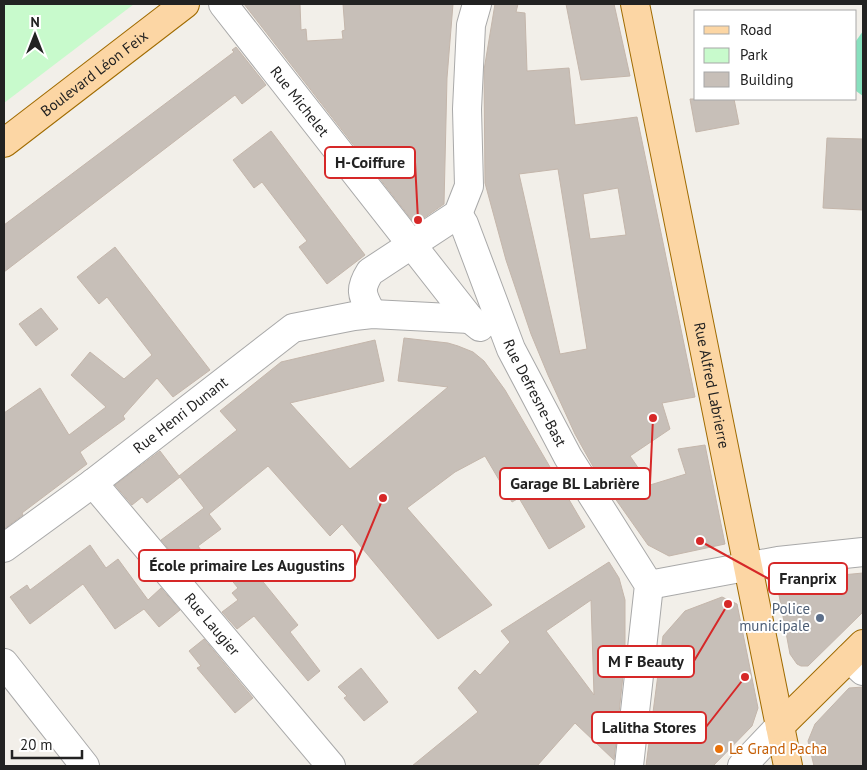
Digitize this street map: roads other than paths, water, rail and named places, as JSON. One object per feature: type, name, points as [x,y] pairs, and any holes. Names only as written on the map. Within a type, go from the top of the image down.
[{"type":"main road","name":"Boulevard Léon Feix","points":[[4,143],[185,4]]},
{"type":"main road","name":"Rue Alfred Labrierre","points":[[635,4],[788,766]]},
{"type":"main road","points":[[780,726],[859,657]]},
{"type":"street","name":"Rue Michelet","points":[[223,4],[470,319],[511,350]]},
{"type":"street","points":[[372,314],[364,297],[362,284],[370,272],[458,214],[469,186],[468,81],[471,25],[478,4]]},
{"type":"street","name":"Rue Defresne-Bast","points":[[458,214],[464,224],[511,350],[568,457],[649,585]]},
{"type":"street","name":"Rue Henri Dunant","points":[[4,548],[93,483],[294,328],[372,314],[470,319]]},
{"type":"street","name":"Rue Laugier","points":[[93,483],[331,766]]},
{"type":"street","points":[[629,766],[649,585],[790,560],[863,552]]},
{"type":"street","points":[[4,663],[85,766]]},
{"type":"street","points":[[742,766],[780,726]]},
{"type":"place","name":"H-Coiffure","points":[[418,220]]},
{"type":"place","name":"Garage BL Labrière","points":[[653,418]]},
{"type":"place","name":"École primaire Les Augustins","points":[[383,498]]},
{"type":"place","name":"Franprix","points":[[700,541]]},
{"type":"place","name":"M F Beauty","points":[[728,604]]},
{"type":"place","name":"Police municipale","points":[[820,618]]},
{"type":"place","name":"Lalitha Stores","points":[[745,677]]},
{"type":"place","name":"Le Grand Pacha","points":[[719,749]]}]
